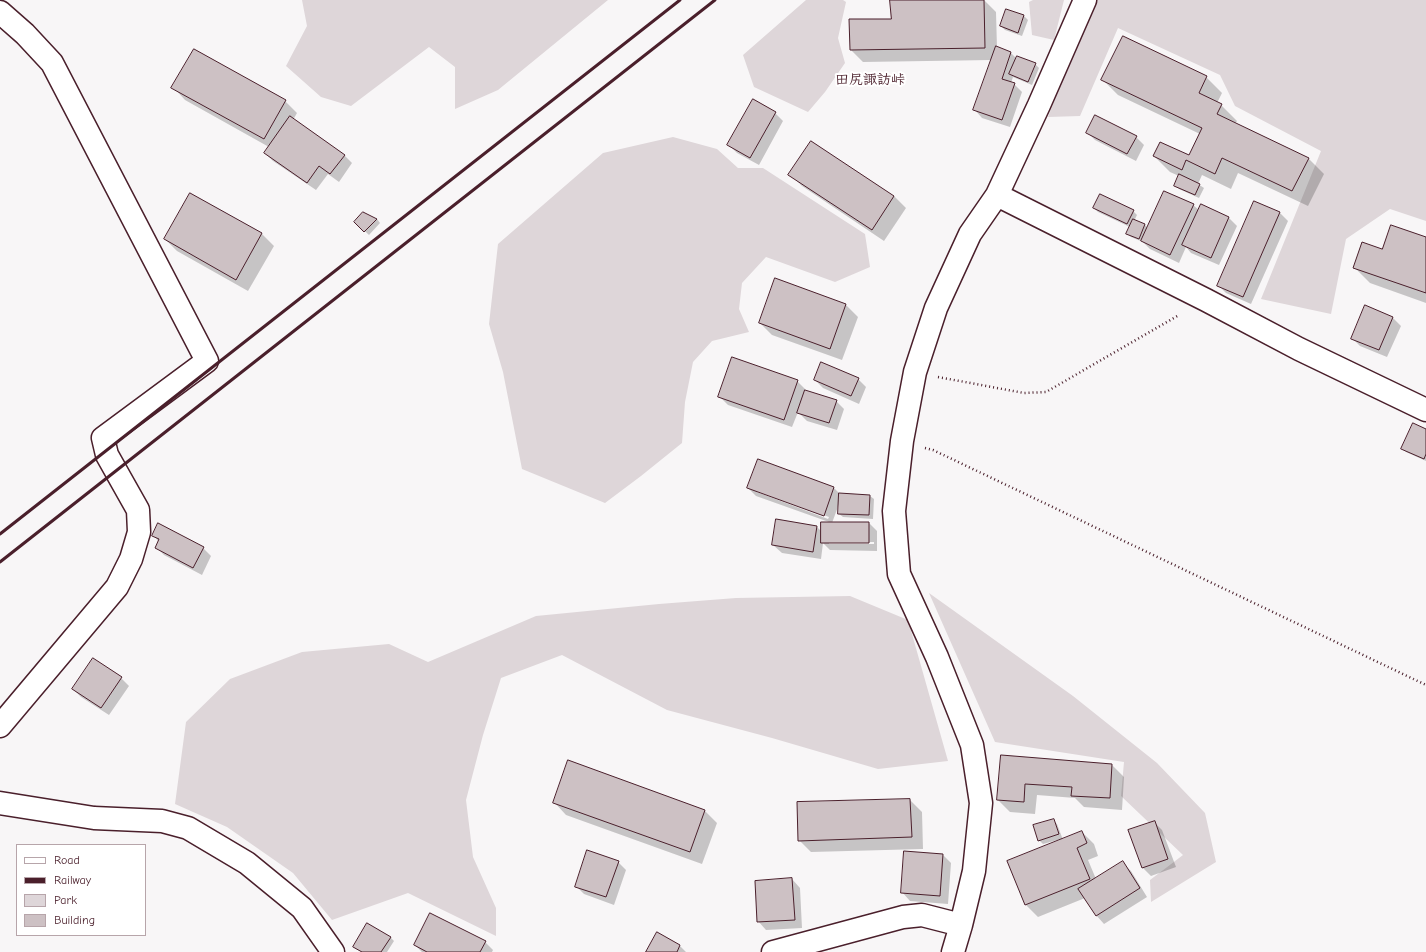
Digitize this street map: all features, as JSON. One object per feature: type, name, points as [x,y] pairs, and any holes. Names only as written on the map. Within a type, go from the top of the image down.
[{"type":"street","points":[[953,952],[974,871],[981,803],[972,745],[937,657],[899,574],[894,511],[902,441],[915,372],[936,308],[970,234],[997,195],[1039,105],[1085,0]]},
{"type":"street","points":[[0,12],[25,34],[52,63],[207,361],[103,438],[107,455],[138,510],[139,532],[131,560],[117,587],[0,726]]},
{"type":"street","points":[[997,195],[1206,300],[1299,349],[1426,410]]},
{"type":"street","points":[[0,803],[94,818],[162,821],[188,828],[247,863],[302,908],[333,952]]},
{"type":"street","points":[[773,952],[903,917],[922,915],[961,925]]},
{"type":"path","points":[[915,372],[1024,393],[1046,392],[1206,300]]},
{"type":"path","points":[[902,441],[933,450],[1426,685]]},
{"type":"green space","points":[[302,0],[608,0],[498,90],[455,109],[455,67],[429,47],[351,106],[321,97],[286,66],[307,26]]},
{"type":"green space","points":[[806,0],[843,0],[846,2],[838,38],[845,63],[825,92],[808,112],[754,87],[743,55]]},
{"type":"green space","points":[[1033,0],[1064,0],[1054,40],[1032,35],[1029,2]]},
{"type":"green space","points":[[1096,0],[1426,0],[1426,221],[1390,209],[1346,239],[1331,314],[1261,299],[1321,151],[1235,106],[1220,75],[1118,28],[1080,116],[1048,117],[1075,47]]},
{"type":"green space","points":[[673,137],[717,149],[738,168],[763,168],[865,234],[870,267],[835,282],[766,257],[742,283],[739,309],[749,332],[712,341],[693,362],[685,402],[682,443],[605,503],[522,469],[503,372],[489,324],[498,244],[603,153]]},
{"type":"green space","points":[[929,593],[1073,696],[1157,763],[1205,813],[1216,862],[1151,902],[1150,880],[1183,855],[1121,796],[1124,762],[995,742]]},
{"type":"green space","points":[[850,596],[908,620],[948,761],[878,769],[772,738],[667,710],[562,655],[501,678],[483,735],[466,800],[473,857],[496,908],[496,936],[408,893],[332,920],[293,873],[227,827],[175,804],[186,722],[230,679],[302,652],[389,644],[428,662],[536,616],[736,598]]},
{"type":"building","points":[[890,0],[984,0],[985,48],[850,50],[849,19],[891,19]]},
{"type":"building","points":[[1006,9],[1024,15],[1018,33],[1000,26]]},
{"type":"building","points":[[1123,36],[1207,76],[1199,93],[1222,104],[1217,114],[1309,158],[1292,191],[1222,158],[1215,174],[1186,160],[1182,170],[1153,156],[1160,142],[1189,155],[1202,128],[1101,80]]},
{"type":"building","points":[[996,46],[1011,52],[1002,79],[1015,83],[1002,120],[973,110]]},
{"type":"building","points":[[194,49],[286,100],[264,139],[171,88]]},
{"type":"building","points":[[1017,56],[1036,63],[1028,82],[1009,74]]},
{"type":"building","points":[[753,99],[776,112],[750,158],[727,145]]},
{"type":"building","points":[[1095,115],[1137,136],[1127,154],[1086,133]]},
{"type":"building","points":[[290,116],[345,155],[330,174],[319,166],[307,183],[264,153]]},
{"type":"building","points":[[811,141],[894,196],[872,230],[788,175]]},
{"type":"building","points":[[1179,174],[1200,184],[1195,195],[1174,186]]},
{"type":"building","points":[[1164,191],[1194,204],[1170,255],[1141,241]]},
{"type":"building","points":[[190,193],[262,233],[236,280],[164,239]]},
{"type":"building","points":[[1100,194],[1134,210],[1127,224],[1093,208]]},
{"type":"building","points":[[1254,201],[1280,212],[1243,297],[1217,286]]},
{"type":"building","points":[[1201,204],[1229,217],[1211,258],[1182,245]]},
{"type":"building","points":[[363,212],[377,219],[364,232],[354,222]]},
{"type":"building","points":[[1133,219],[1145,224],[1139,239],[1126,234]]},
{"type":"building","points":[[1391,225],[1426,237],[1426,293],[1353,268],[1362,242],[1382,249]]},
{"type":"building","points":[[775,278],[846,304],[830,349],[759,323]]},
{"type":"building","points":[[1365,305],[1393,317],[1379,350],[1351,339]]},
{"type":"building","points":[[732,357],[798,380],[784,420],[718,397]]},
{"type":"building","points":[[821,362],[859,378],[851,396],[814,380]]},
{"type":"building","points":[[805,390],[837,400],[829,423],[797,413]]},
{"type":"building","points":[[1413,423],[1426,429],[1426,454],[1424,459],[1401,449]]},
{"type":"building","points":[[758,459],[834,487],[824,516],[747,488]]},
{"type":"building","points":[[839,493],[870,495],[869,515],[838,514]]},
{"type":"building","points":[[776,519],[817,526],[813,552],[772,545]]},
{"type":"building","points":[[821,522],[869,522],[869,543],[821,543]]},
{"type":"building","points":[[158,523],[204,547],[193,568],[155,548],[159,539],[152,536]]},
{"type":"building","points":[[93,658],[122,677],[101,708],[72,689]]},
{"type":"building","points":[[1001,755],[1112,764],[1110,798],[1071,796],[1072,787],[1025,784],[1024,802],[997,800]]},
{"type":"building","points":[[568,760],[705,810],[690,852],[553,803]]},
{"type":"building","points":[[910,799],[912,837],[798,841],[797,802]]},
{"type":"building","points":[[1054,819],[1059,834],[1038,841],[1033,825]]},
{"type":"building","points":[[1155,821],[1168,859],[1142,868],[1128,830]]},
{"type":"building","points":[[1082,831],[1087,843],[1077,848],[1090,879],[1025,905],[1007,861]]},
{"type":"building","points":[[587,850],[619,861],[606,897],[575,887]]},
{"type":"building","points":[[904,851],[943,854],[940,896],[901,893]]},
{"type":"building","points":[[1123,861],[1140,888],[1096,916],[1078,889]]},
{"type":"building","points":[[792,878],[795,920],[757,922],[755,881]]},
{"type":"building","points":[[430,913],[486,941],[480,952],[427,952],[414,945]]},
{"type":"building","points":[[367,923],[391,937],[381,952],[362,952],[353,947]]},
{"type":"building","points":[[657,932],[680,945],[677,952],[646,952]]},
{"type":"railway","points":[[0,534],[680,0]]},
{"type":"railway","points":[[0,562],[715,0]]},
{"type":"district","name":"田尻諏訪峠","points":[[870,80]]}]
